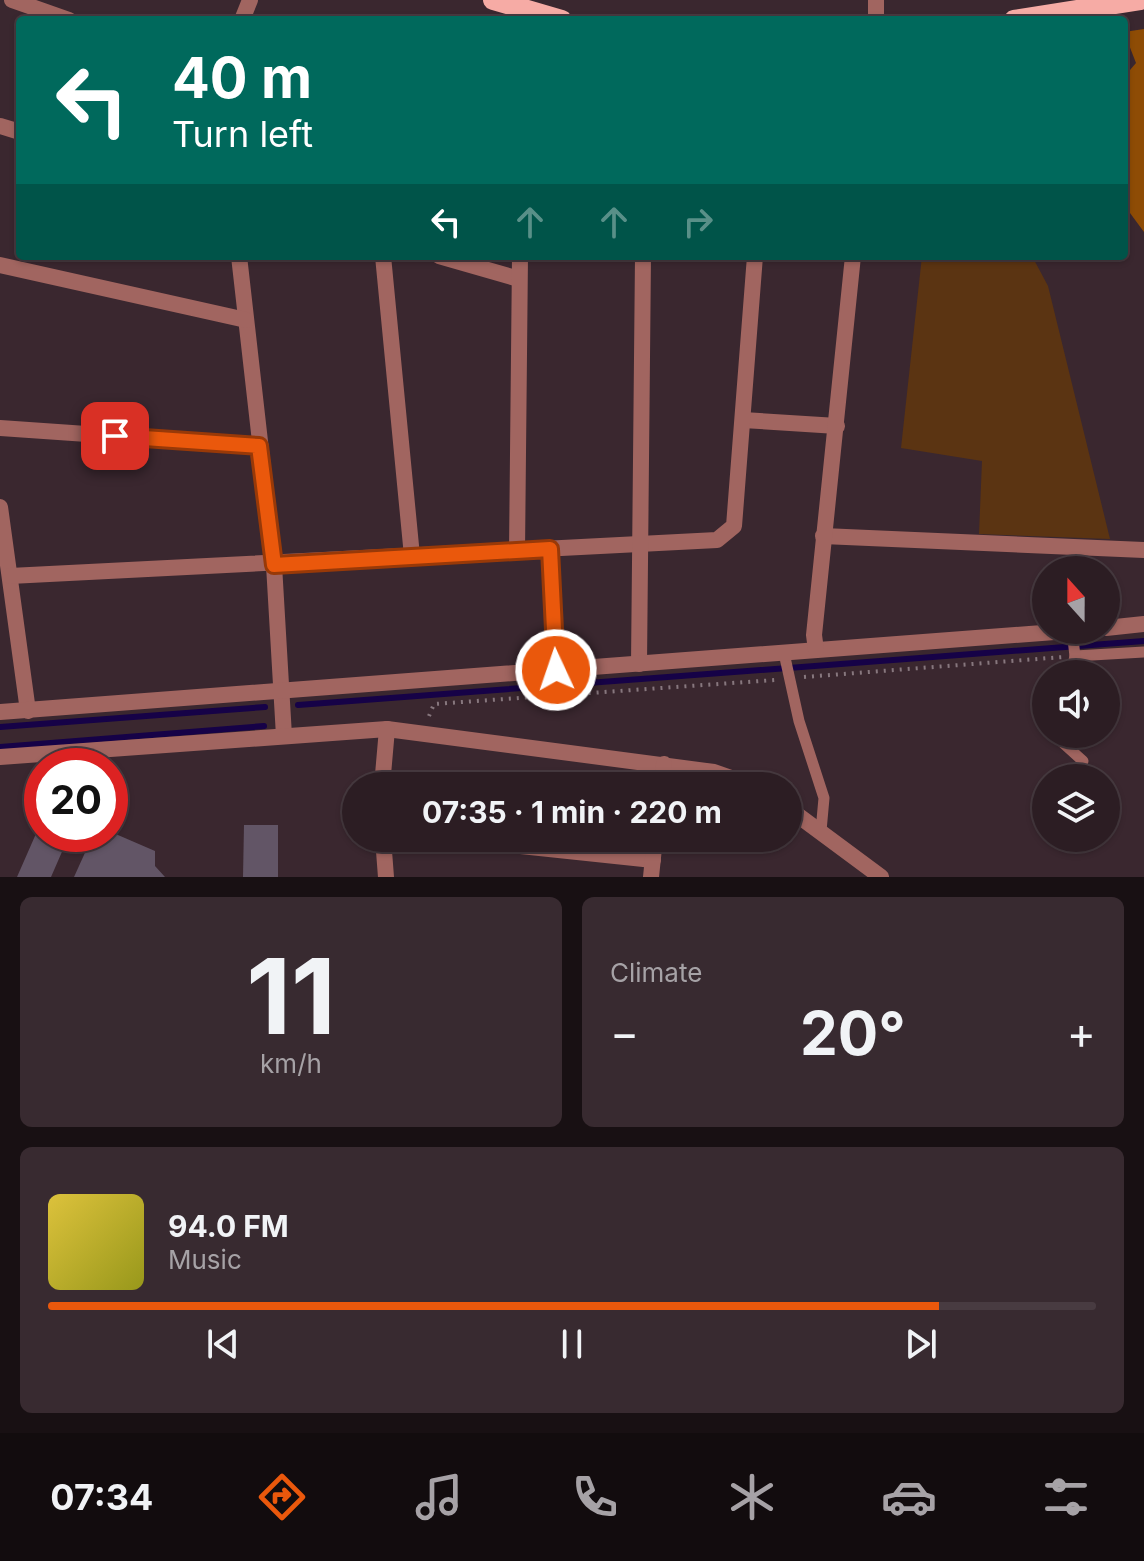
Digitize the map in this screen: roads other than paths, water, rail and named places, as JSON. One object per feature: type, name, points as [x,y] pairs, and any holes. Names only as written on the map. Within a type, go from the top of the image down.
[{"type":"main road","points":[[493,0],[518,4],[551,16]]},
{"type":"main road","points":[[1039,16],[1140,0]]},
{"type":"street","points":[[12,0],[58,16]]},
{"type":"street","points":[[239,260],[274,565],[284,736]]},
{"type":"street","points":[[383,260],[412,556]]},
{"type":"street","points":[[453,260],[519,279]]},
{"type":"street","points":[[517,552],[520,260]]},
{"type":"street","points":[[639,664],[643,260]]},
{"type":"street","points":[[10,576],[274,565],[717,540],[734,526],[755,260]]},
{"type":"street","points":[[816,650],[814,635],[823,536],[853,260]]},
{"type":"street","points":[[0,265],[246,320]]},
{"type":"street","points":[[743,420],[837,426]]},
{"type":"street","points":[[0,428],[259,446]]},
{"type":"street","points":[[0,507],[28,711]]},
{"type":"street","points":[[823,536],[1144,550]]},
{"type":"street","points":[[1120,627],[1144,624]]},
{"type":"street","points":[[0,712],[639,664],[785,657],[816,650],[1032,643]]},
{"type":"street","points":[[383,772],[387,729]]},
{"type":"street","points":[[0,757],[387,729],[714,772]]},
{"type":"street","points":[[663,772],[664,764]]},
{"type":"street","points":[[802,818],[881,877]]},
{"type":"street","points":[[384,852],[386,877]]},
{"type":"street","points":[[539,852],[652,869]]},
{"type":"lane","points":[[550,549],[556,670]]},
{"type":"lane","points":[[1089,644],[1144,652]]},
{"type":"lane","points":[[785,657],[799,721],[824,798],[821,831]]},
{"type":"lane","points":[[1069,748],[1083,761]]},
{"type":"waterway","points":[[298,705],[1144,641]]},
{"type":"waterway","points":[[0,727],[265,707]]},
{"type":"waterway","points":[[0,747],[264,726]]}]
